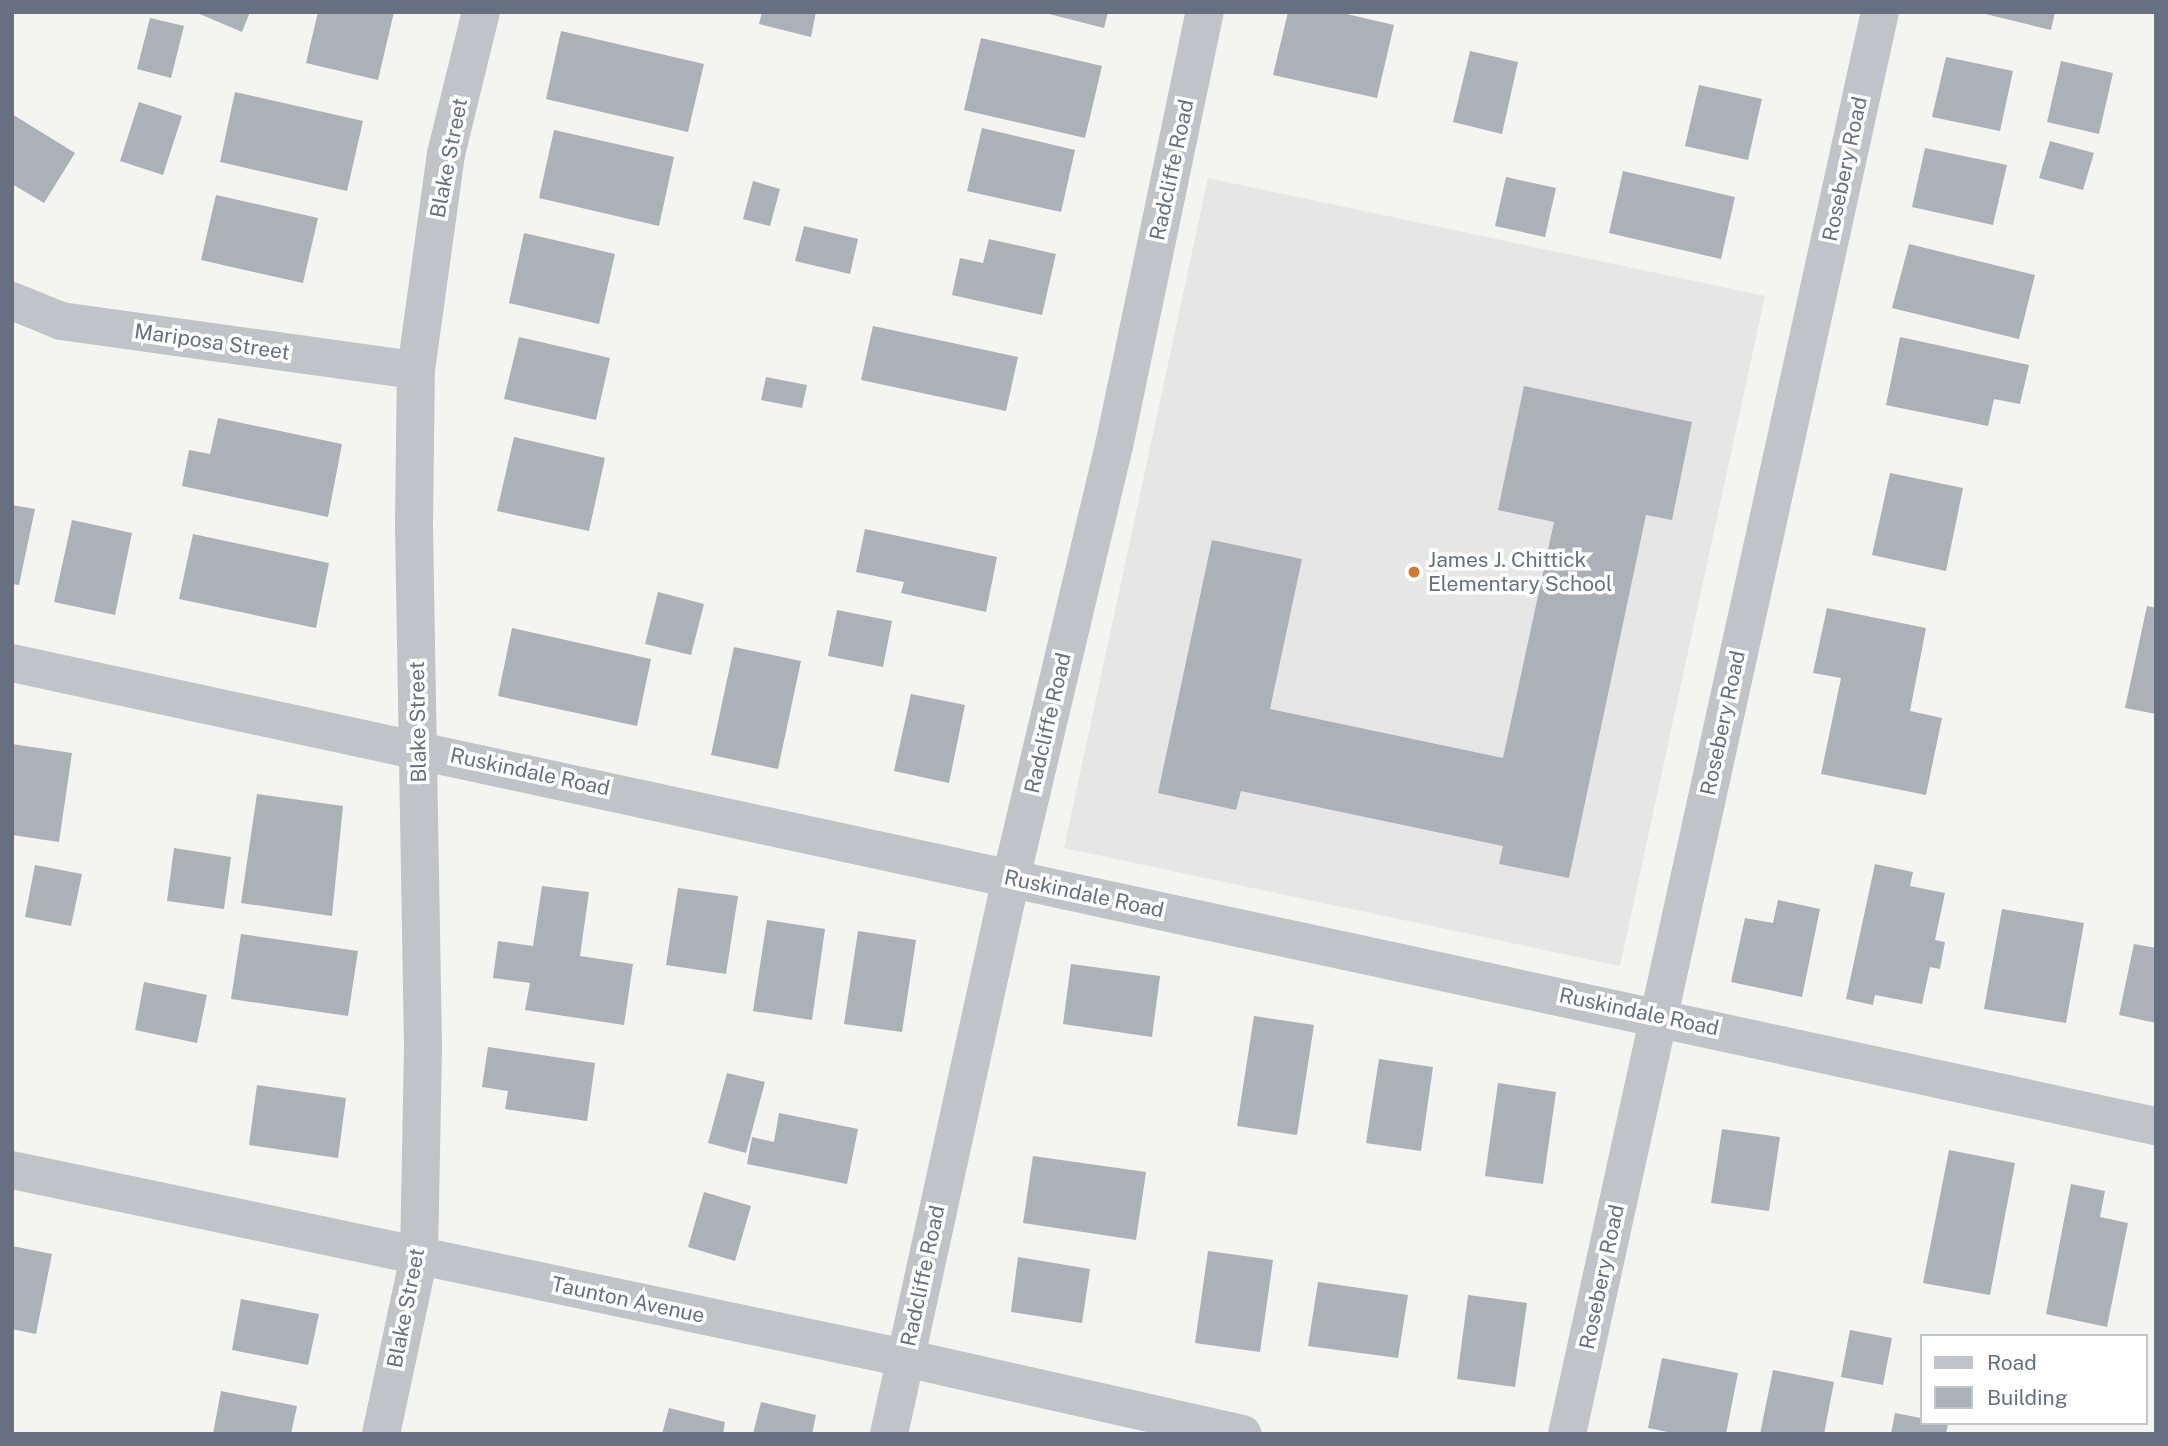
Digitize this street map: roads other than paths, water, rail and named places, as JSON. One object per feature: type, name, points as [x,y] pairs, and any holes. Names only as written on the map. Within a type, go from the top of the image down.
[{"type":"street","name":"Blake Street","points":[[381,1434],[419,1256],[416,370],[446,154],[481,12]]},
{"type":"street","name":"Radcliffe Road","points":[[889,1434],[1011,878],[1114,446],[1205,12]]},
{"type":"street","name":"Rosebery Road","points":[[1567,1434],[1880,12]]},
{"type":"street","name":"Mariposa Street","points":[[12,301],[61,321],[416,370]]},
{"type":"street","name":"Ruskindale Road","points":[[12,663],[419,748],[2156,1126]]},
{"type":"street","name":"Taunton Avenue","points":[[12,1170],[905,1358],[1243,1434]]},
{"type":"place","name":"James J. Chittick Elementary School","points":[[1414,572]]}]
